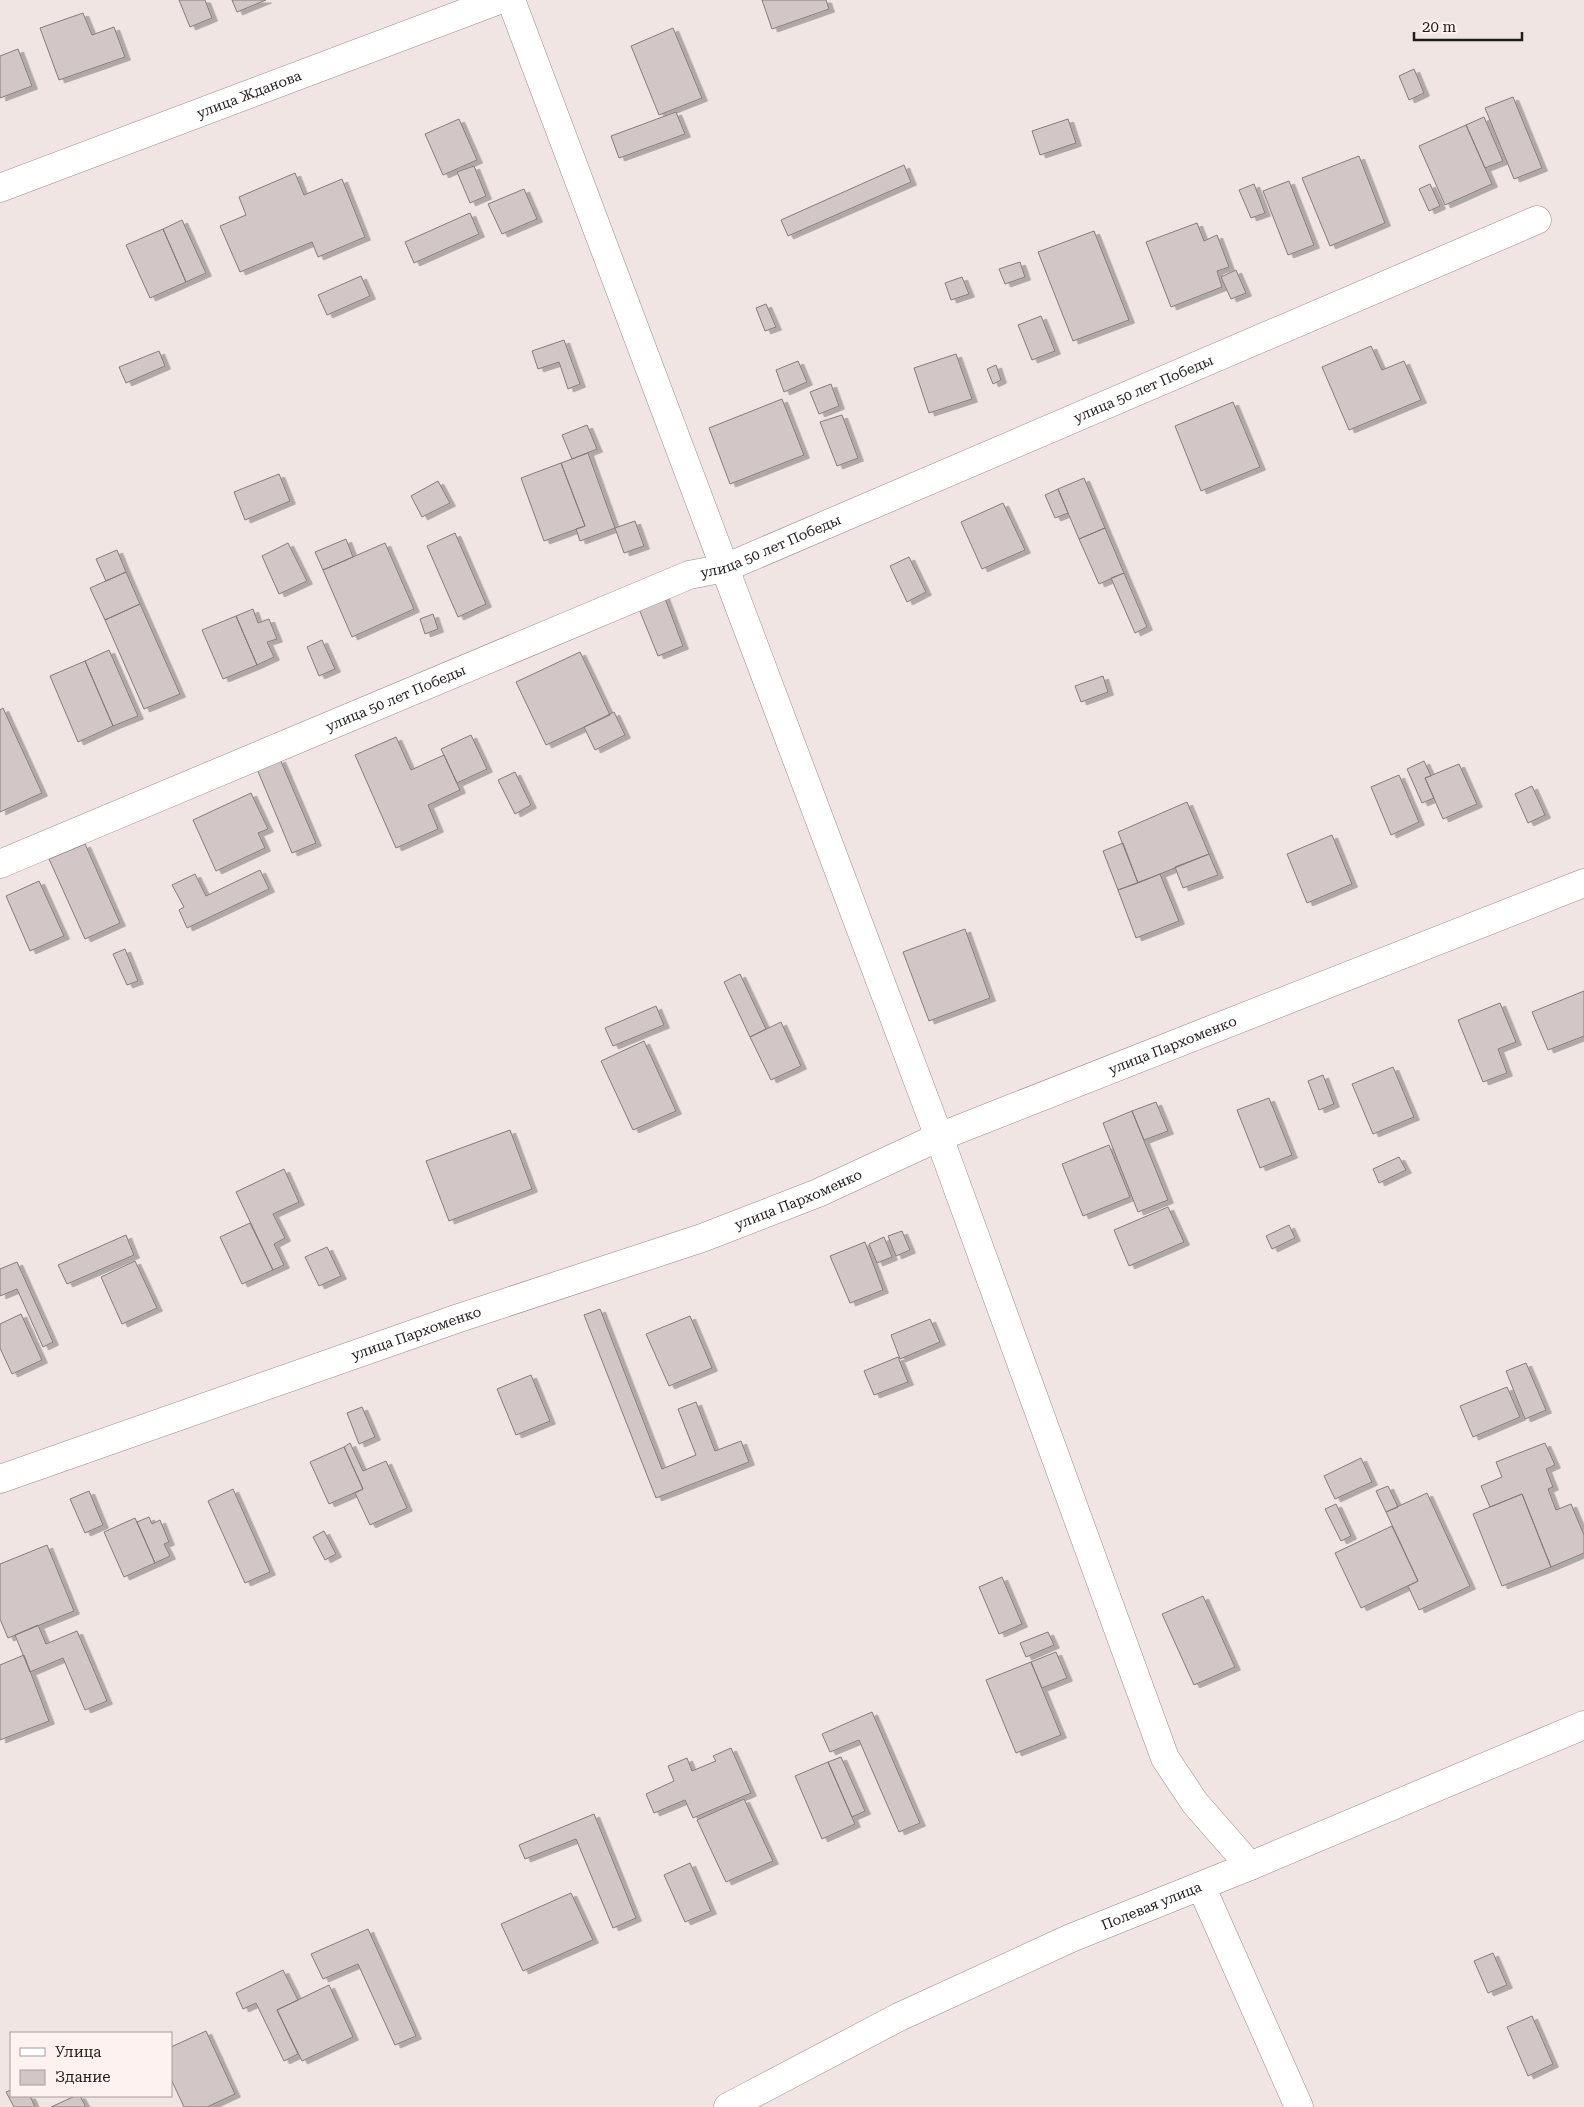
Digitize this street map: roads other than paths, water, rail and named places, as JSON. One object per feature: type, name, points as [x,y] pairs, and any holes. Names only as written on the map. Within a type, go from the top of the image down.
[{"type":"street","name":"улица Жданова","points":[[0,188],[499,0]]},
{"type":"street","points":[[512,0],[939,1137],[1165,1758],[1195,1803],[1250,1866]]},
{"type":"street","name":"улица 50 лет Победы","points":[[0,864],[689,575],[725,568],[1537,220]]},
{"type":"street","name":"улица Пархоменко","points":[[0,1479],[456,1319],[702,1238],[818,1194],[939,1137],[1584,884]]},
{"type":"street","name":"Полевая улица","points":[[728,2107],[899,2017],[1071,1938],[1250,1866],[1584,1725]]},
{"type":"street","points":[[1201,1886],[1299,2107]]}]
